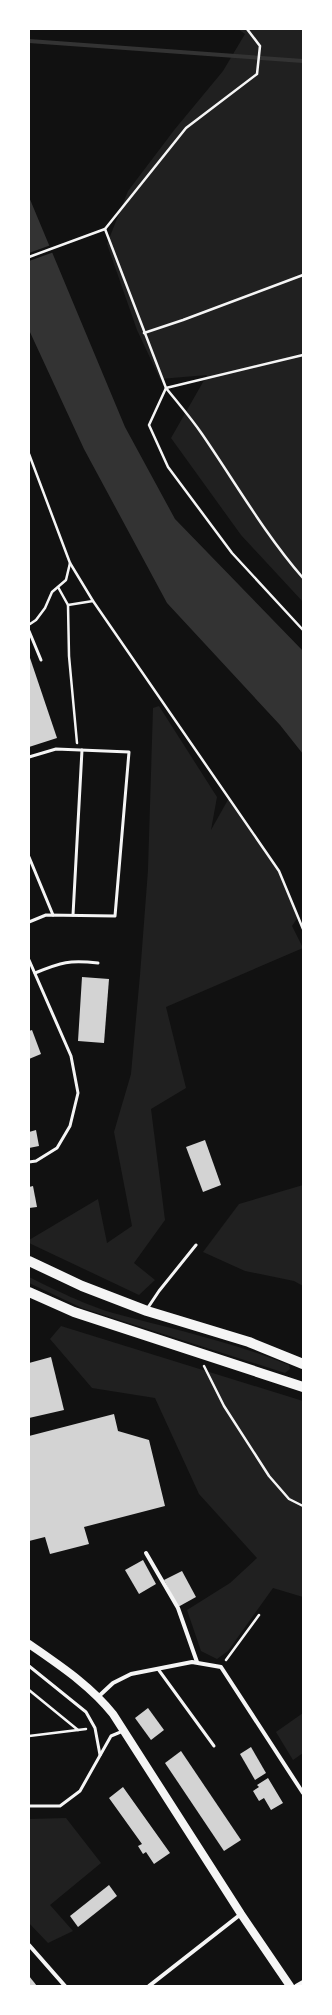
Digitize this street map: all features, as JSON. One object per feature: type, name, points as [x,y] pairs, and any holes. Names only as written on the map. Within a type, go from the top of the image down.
[{"type":"main road","points":[[29,1261],[82,1286],[146,1311],[249,1342],[303,1364]]},
{"type":"main road","points":[[29,1292],[74,1312],[303,1387]]},
{"type":"main road","points":[[29,1644],[99,1696],[125,1730],[241,1914],[290,1986]]},
{"type":"street","points":[[146,1553],[178,1608],[197,1662]]},
{"type":"street","points":[[99,1696],[113,1683],[131,1674],[197,1662],[221,1667],[303,1793]]},
{"type":"street","points":[[149,1986],[241,1914]]},
{"type":"street","points":[[29,1945],[65,1986]]},
{"type":"street","points":[[296,1986],[303,1982]]},
{"type":"lane","points":[[29,631],[41,660]]},
{"type":"lane","points":[[29,757],[56,749],[129,752],[115,916],[46,915],[29,922]]},
{"type":"lane","points":[[73,915],[80,750]]},
{"type":"lane","points":[[29,857],[53,915]]},
{"type":"lane","points":[[29,960],[71,1056],[78,1093],[70,1126],[56,1148],[36,1161],[29,1162]]},
{"type":"lane","points":[[35,973],[59,964],[73,961],[98,962]]},
{"type":"lane","points":[[146,1311],[159,1291],[196,1245]]},
{"type":"lane","points":[[29,1666],[86,1712],[95,1728],[100,1755]]},
{"type":"lane","points":[[158,1669],[214,1746]]},
{"type":"lane","points":[[29,1806],[60,1806],[80,1791],[111,1736],[125,1730]]},
{"type":"path","points":[[29,257],[105,229],[186,128],[257,74],[260,46],[247,29]]},
{"type":"path","points":[[105,229],[166,388],[202,433],[232,481],[282,553],[303,578]]},
{"type":"path","points":[[144,333],[303,275]]},
{"type":"path","points":[[166,388],[303,355]]},
{"type":"path","points":[[166,388],[149,425],[168,467],[232,553],[303,630]]},
{"type":"path","points":[[29,454],[70,563],[93,601],[279,871],[303,929]]},
{"type":"path","points":[[29,625],[36,620],[45,608],[52,592],[66,580],[70,563]]},
{"type":"path","points":[[58,587],[68,605],[72,702],[80,750]]},
{"type":"path","points":[[68,605],[93,601]]},
{"type":"path","points":[[197,1352],[224,1406],[269,1476],[289,1499],[303,1506]]},
{"type":"path","points":[[221,1667],[259,1615]]},
{"type":"path","points":[[29,1690],[78,1730]]},
{"type":"path","points":[[29,1736],[95,1728]]},
{"type":"shaded area","points":[[238,29],[303,29],[303,602],[241,535],[171,438],[207,375],[160,379],[137,330],[107,244],[128,191],[175,129],[223,71],[245,34]]},
{"type":"shaded area","points":[[29,197],[125,427],[175,519],[303,651],[303,754],[280,725],[167,603],[84,449],[29,330]]},
{"type":"shaded area","points":[[159,706],[217,797],[211,830],[229,798],[279,871],[298,917],[292,926],[303,948],[166,1007],[186,1088],[151,1109],[165,1220],[134,1263],[155,1280],[139,1295],[29,1243],[29,1240],[98,1199],[107,1243],[132,1226],[114,1132],[131,1074],[148,870],[153,708]]},
{"type":"shaded area","points":[[303,1185],[303,1286],[294,1281],[245,1271],[203,1252],[239,1204]]},
{"type":"shaded area","points":[[29,1277],[103,1310],[246,1349],[289,1365],[290,1369],[285,1373],[82,1308],[29,1283]]},
{"type":"shaded area","points":[[61,1326],[303,1401],[303,1597],[273,1588],[228,1651],[217,1659],[201,1651],[187,1610],[230,1583],[257,1558],[199,1494],[155,1398],[92,1388],[50,1339]]},
{"type":"shaded area","points":[[303,1713],[303,1753],[293,1760],[276,1732]]},
{"type":"shaded area","points":[[66,1818],[101,1863],[50,1905],[73,1931],[48,1943],[29,1923],[29,1819]]},
{"type":"pier","points":[[51,245],[54,252],[29,261],[29,253]]},
{"type":"building","points":[[29,655],[57,738],[29,747]]},
{"type":"building","points":[[82,977],[109,979],[104,1043],[78,1041]]},
{"type":"building","points":[[32,1030],[41,1054],[29,1059],[29,1031]]},
{"type":"building","points":[[36,1130],[39,1146],[29,1148],[29,1132]]},
{"type":"building","points":[[205,1140],[221,1185],[203,1192],[186,1147]]},
{"type":"building","points":[[33,1186],[37,1207],[29,1208],[29,1187]]},
{"type":"building","points":[[51,1357],[64,1410],[29,1418],[29,1363]]},
{"type":"building","points":[[114,1414],[118,1431],[149,1440],[165,1506],[84,1527],[89,1544],[50,1554],[45,1537],[29,1541],[29,1436]]},
{"type":"building","points":[[143,1560],[156,1584],[139,1594],[125,1570]]},
{"type":"building","points":[[182,1571],[196,1597],[178,1607],[164,1580]]},
{"type":"building","points":[[148,1708],[164,1730],[151,1740],[135,1718]]},
{"type":"building","points":[[251,1747],[266,1773],[255,1780],[240,1754]]},
{"type":"building","points":[[181,1751],[241,1840],[224,1851],[165,1763]]},
{"type":"building","points":[[268,1778],[283,1803],[271,1810],[264,1798],[259,1801],[253,1791],[259,1787],[257,1785]]},
{"type":"building","points":[[123,1787],[170,1853],[154,1864],[146,1852],[143,1854],[138,1846],[142,1844],[109,1798]]},
{"type":"building","points":[[109,1885],[117,1896],[78,1927],[70,1916]]},
{"type":"building","points":[[29,1976],[37,1986],[29,1986]]},
{"type":"waterway","points":[[29,41],[303,61]]}]
